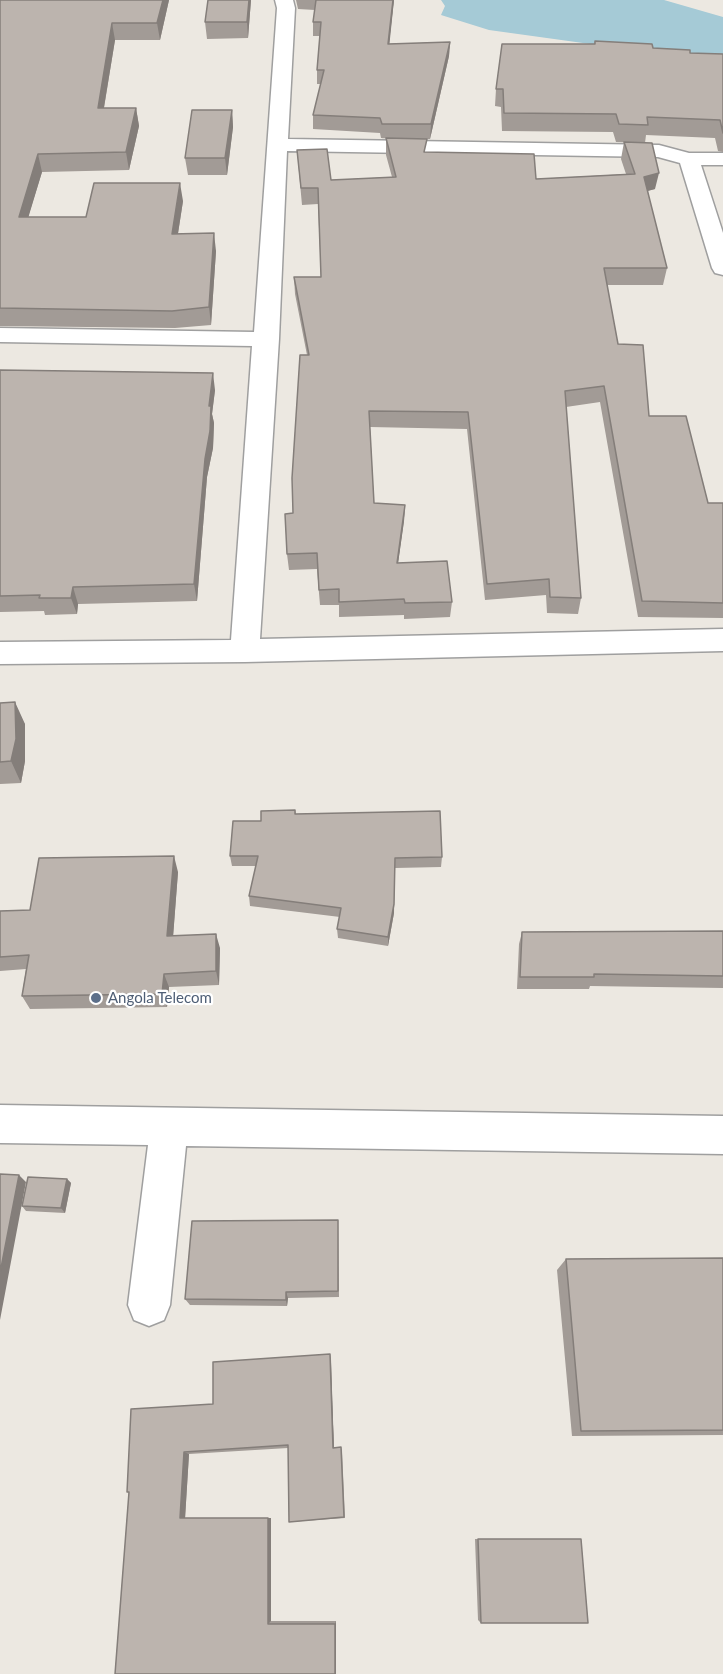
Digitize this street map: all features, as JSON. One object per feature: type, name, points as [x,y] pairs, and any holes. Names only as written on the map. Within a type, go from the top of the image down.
[{"type":"street","points":[[245,651],[280,145],[286,8],[284,0]]},
{"type":"street","points":[[280,145],[659,151],[689,159],[723,159]]},
{"type":"street","points":[[689,159],[723,268]]},
{"type":"street","points":[[0,335],[267,339]]},
{"type":"street","points":[[0,653],[245,651],[723,640]]},
{"type":"street","points":[[0,1124],[723,1135]]},
{"type":"street","points":[[150,1305],[169,1126]]},
{"type":"water","points":[[441,0],[664,0],[723,17],[723,56],[677,56],[489,30],[441,15],[445,6]]},
{"type":"building","points":[[0,0],[163,0],[157,23],[112,23],[98,108],[136,108],[126,152],[38,154],[19,217],[86,217],[94,183],[180,183],[172,234],[214,233],[209,307],[172,311],[0,308]]},
{"type":"building","points":[[208,0],[249,0],[247,22],[205,22]]},
{"type":"building","points":[[316,0],[393,0],[388,44],[450,42],[431,124],[382,124],[380,118],[313,115],[324,70],[317,70],[321,22],[313,22]]},
{"type":"building","points":[[595,41],[652,44],[653,48],[690,50],[690,53],[723,54],[723,133],[720,120],[647,117],[648,125],[619,124],[616,114],[504,113],[503,89],[496,89],[502,44],[595,44]]},
{"type":"building","points":[[192,110],[232,110],[225,158],[185,158]]},
{"type":"building","points":[[386,138],[427,139],[424,152],[534,154],[536,179],[635,174],[624,142],[652,143],[659,173],[644,177],[667,268],[604,268],[618,344],[643,345],[649,416],[686,416],[708,503],[723,503],[723,603],[642,601],[604,386],[565,391],[581,598],[550,597],[549,579],[487,584],[468,412],[369,411],[374,503],[405,505],[397,563],[447,561],[452,602],[405,603],[404,599],[339,602],[339,589],[319,590],[317,553],[287,554],[285,514],[293,513],[292,478],[300,355],[309,355],[294,277],[321,277],[318,188],[301,188],[297,150],[327,149],[331,180],[396,177]]},
{"type":"building","points":[[0,370],[213,373],[209,406],[211,406],[210,431],[205,459],[194,584],[73,587],[71,598],[39,598],[40,595],[0,596]]},
{"type":"building","points":[[15,702],[16,739],[11,761],[0,762],[0,703]]},
{"type":"building","points":[[295,810],[295,814],[440,811],[442,857],[395,858],[394,904],[388,937],[337,929],[341,908],[249,896],[258,856],[230,856],[233,821],[261,821],[261,811]]},
{"type":"building","points":[[174,856],[167,936],[216,934],[216,971],[164,974],[162,994],[22,996],[29,955],[0,957],[0,911],[30,910],[39,858]]},
{"type":"building","points":[[723,931],[723,976],[594,974],[594,977],[520,977],[522,932]]},
{"type":"building","points":[[0,1174],[19,1175],[0,1273]]},
{"type":"building","points":[[28,1177],[67,1179],[61,1208],[22,1206]]},
{"type":"building","points":[[338,1220],[338,1291],[286,1292],[286,1300],[185,1299],[192,1221]]},
{"type":"building","points":[[723,1258],[723,1430],[581,1431],[566,1259]]},
{"type":"building","points":[[330,1354],[333,1448],[341,1447],[344,1517],[289,1522],[288,1445],[184,1452],[180,1518],[268,1518],[268,1624],[335,1624],[335,1674],[115,1674],[129,1492],[127,1492],[131,1409],[213,1404],[213,1362]]},
{"type":"building","points":[[478,1539],[581,1539],[588,1623],[481,1623]]},
{"type":"place","name":"Angola Telecom","points":[[96,998]]}]
